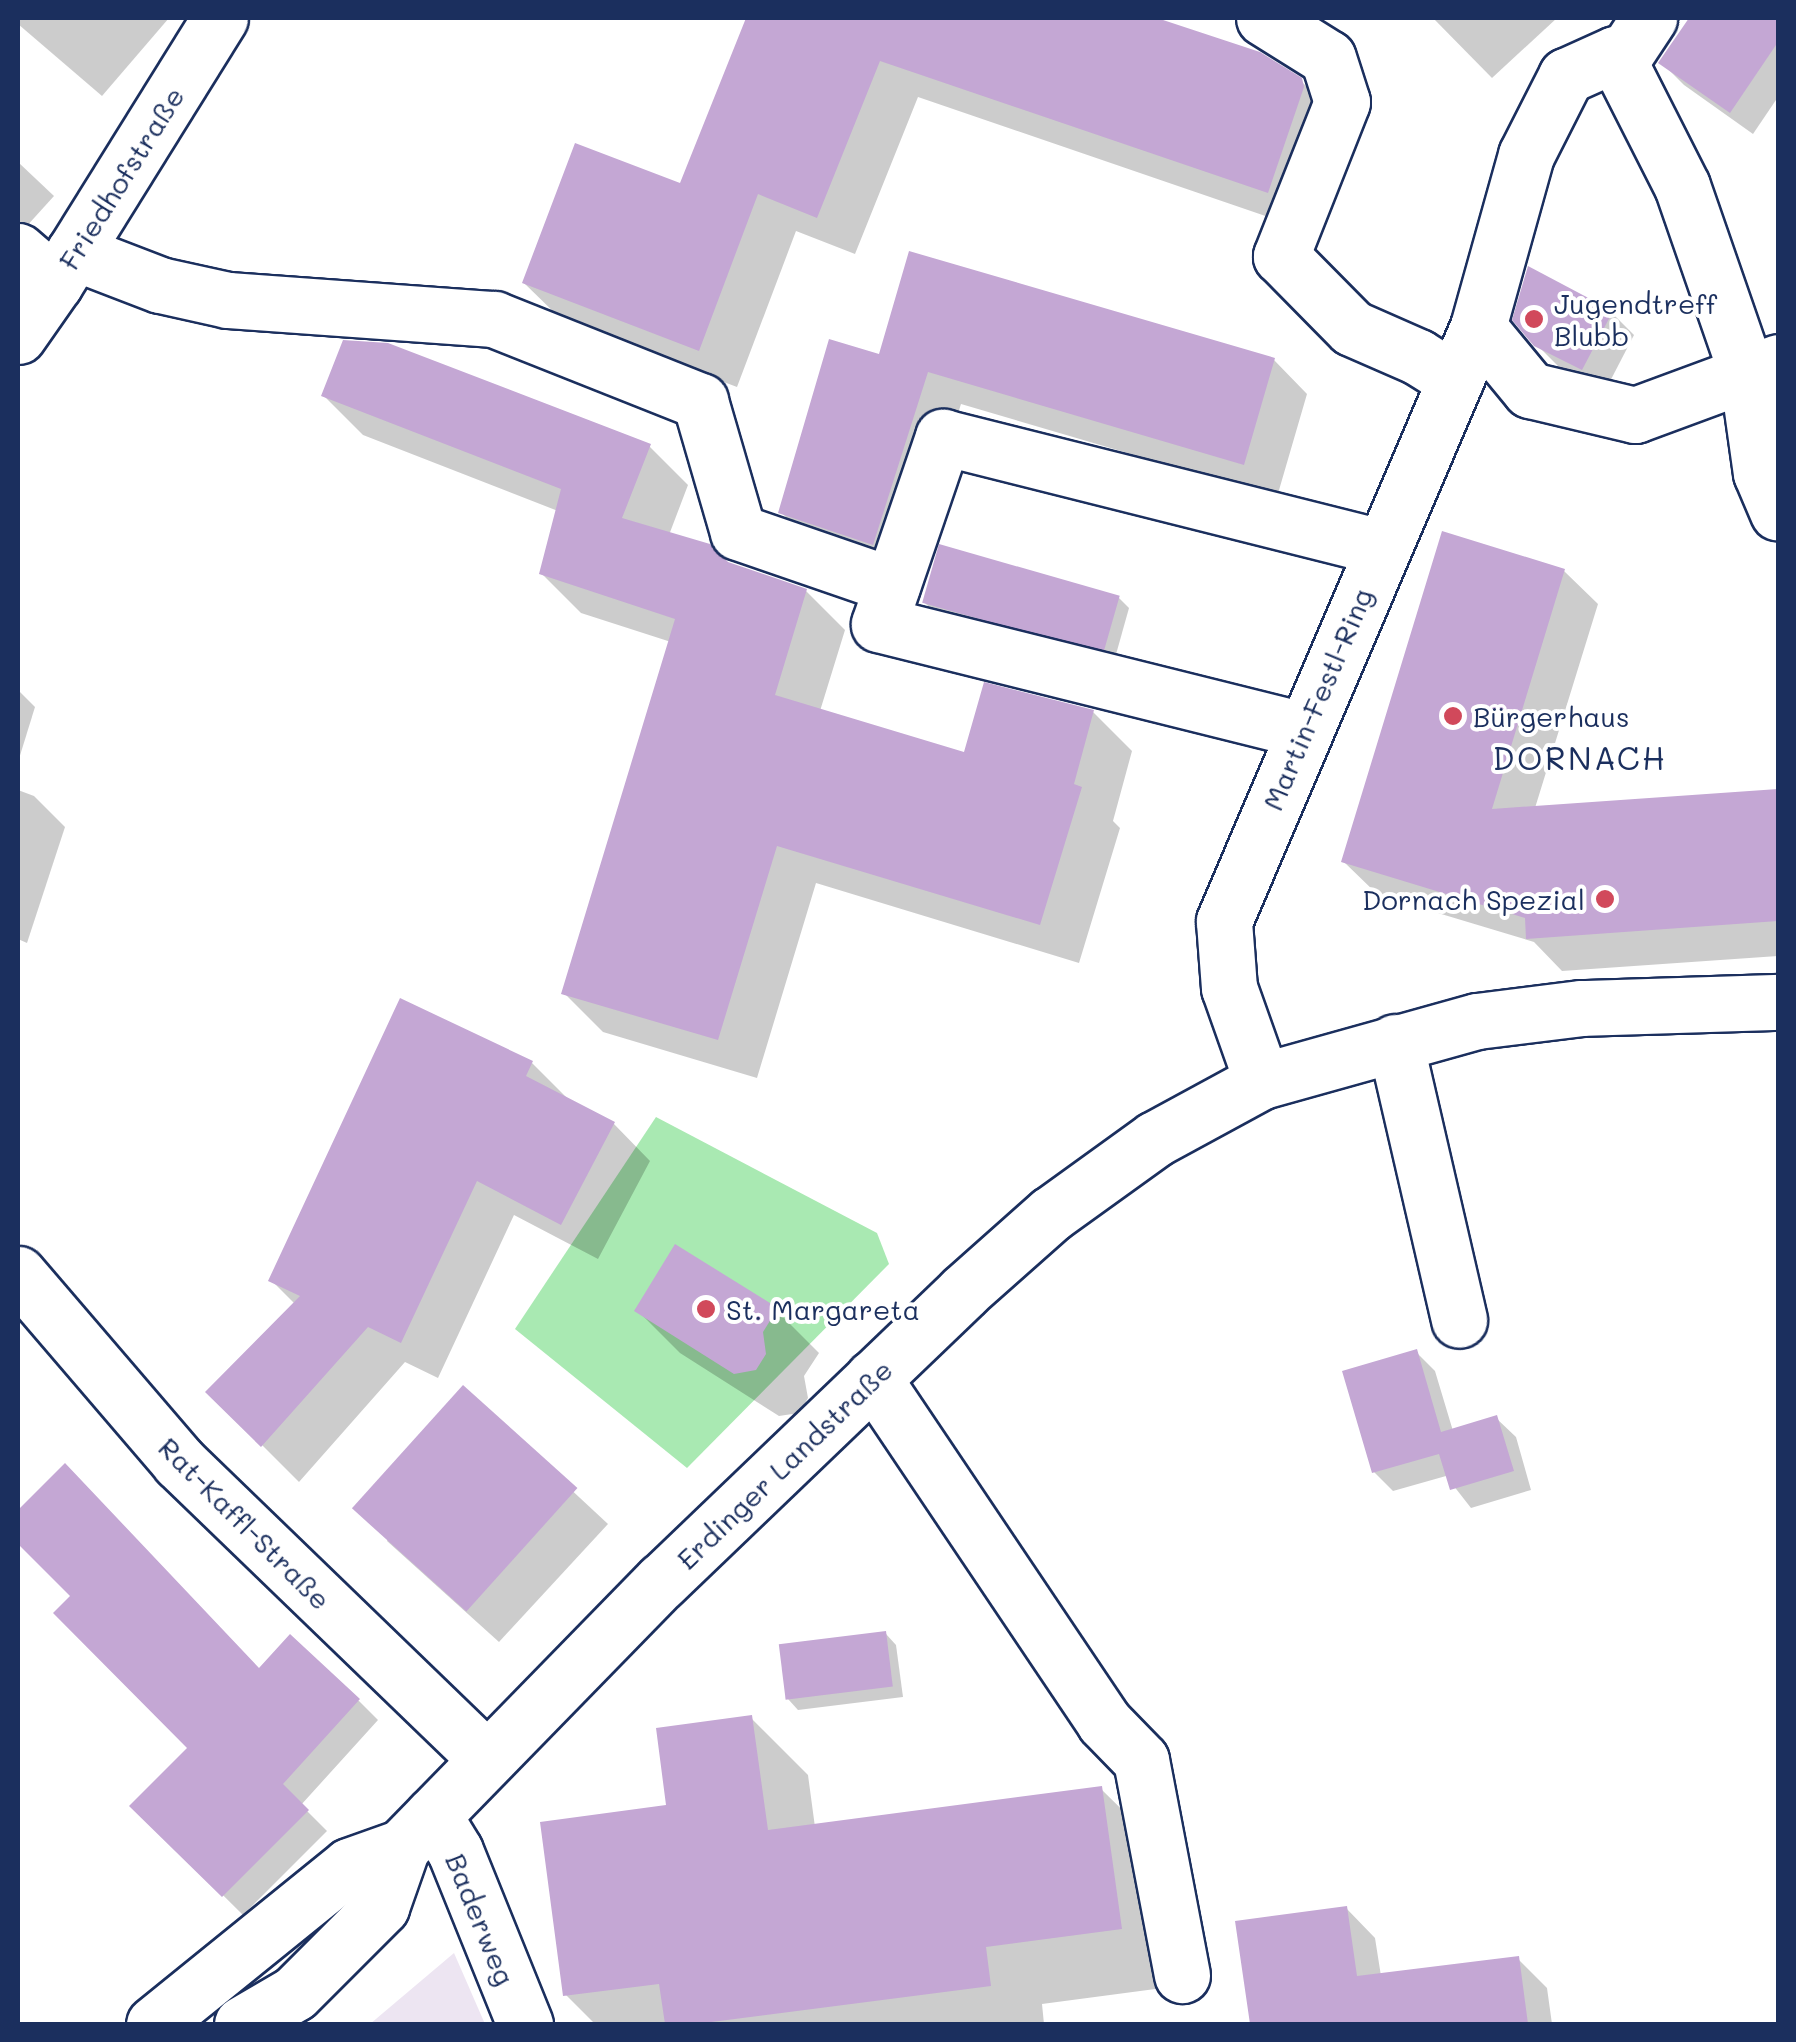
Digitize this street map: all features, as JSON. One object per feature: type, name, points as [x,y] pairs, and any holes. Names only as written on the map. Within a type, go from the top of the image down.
[{"type":"street","name":"Friedhofstraße","points":[[18,336],[49,262],[220,18]]},
{"type":"street","points":[[1264,18],[1328,58],[1342,102],[1281,256],[1352,328],[1418,356],[1455,380]]},
{"type":"street","name":"Martin-Festl-Ring","points":[[1262,1080],[1229,988],[1224,921],[1478,327],[1526,155],[1566,76],[1621,38],[1682,186],[1768,358],[1761,473],[1778,513]]},
{"type":"street","points":[[49,262],[228,300],[324,309],[459,313],[494,320],[700,401],[738,532],[892,584]]},
{"type":"street","points":[[1478,327],[1530,390],[1635,414],[1768,358]]},
{"type":"street","points":[[1303,730],[878,624],[943,437],[1382,547]]},
{"type":"street","name":"Erdinger Landstraße","points":[[242,2024],[295,1994],[381,1908],[418,1831],[662,1581],[1051,1214],[1155,1139],[1262,1080],[1477,1021],[1582,1008],[1778,1002]]},
{"type":"street","points":[[1394,1042],[1459,1320]]},
{"type":"street","name":"Rat-Kaffl-Straße","points":[[18,1274],[178,1462],[488,1759]]},
{"type":"street","points":[[874,1378],[1104,1722],[1141,1760],[1182,1974]]},
{"type":"street","name":"Erdinger Landstraße","points":[[154,2024],[349,1866],[418,1831]]},
{"type":"street","name":"Baderweg","points":[[418,1831],[456,1851],[525,2024]]},
{"type":"shaded area","points":[[454,1953],[485,2024],[370,2024]]},
{"type":"green space","points":[[656,1117],[877,1233],[889,1264],[687,1468],[515,1329]]},
{"type":"building","points":[[746,18],[1157,18],[1260,52],[1302,78],[1304,87],[1268,193],[880,61],[817,218],[758,194],[699,351],[522,283],[575,143],[680,183]]},
{"type":"building","points":[[1689,18],[1778,18],[1778,42],[1730,113],[1658,63]]},
{"type":"building","points":[[909,251],[1275,358],[1244,465],[928,372],[873,545],[778,513],[829,339],[879,354]]},
{"type":"building","points":[[1528,266],[1613,311],[1582,370],[1534,346],[1512,320]]},
{"type":"building","points":[[343,340],[388,343],[651,444],[622,518],[710,544],[728,562],[807,589],[775,695],[964,752],[984,682],[1094,710],[1074,784],[1082,787],[1040,925],[777,846],[718,1040],[561,994],[675,619],[539,574],[561,489],[321,396]]},
{"type":"building","points":[[1442,531],[1565,569],[1492,809],[1778,789],[1778,921],[1526,939],[1525,918],[1341,862]]},
{"type":"building","points":[[939,544],[1120,596],[1103,654],[922,603]]},
{"type":"building","points":[[400,998],[533,1061],[526,1076],[615,1122],[561,1225],[477,1181],[401,1343],[368,1327],[261,1447],[205,1392],[300,1296],[268,1281]]},
{"type":"building","name":"St. Margareta","points":[[675,1244],[778,1308],[763,1332],[766,1354],[756,1370],[734,1374],[634,1311]]},
{"type":"building","points":[[1417,1349],[1441,1432],[1497,1415],[1514,1471],[1450,1490],[1439,1454],[1372,1473],[1342,1371]]},
{"type":"building","points":[[463,1385],[577,1488],[466,1611],[352,1508]]},
{"type":"building","points":[[65,1463],[259,1668],[290,1634],[360,1699],[283,1784],[309,1810],[222,1897],[129,1806],[187,1748],[53,1613],[70,1596],[18,1544],[18,1510]]},
{"type":"building","points":[[886,1631],[893,1687],[786,1700],[779,1644]]},
{"type":"building","points":[[752,1715],[768,1830],[1102,1786],[1122,1929],[986,1947],[991,1986],[696,2024],[665,2024],[659,1984],[563,1996],[540,1822],[666,1805],[656,1728]]},
{"type":"building","points":[[1347,1906],[1357,1976],[1519,1956],[1528,2024],[1250,2024],[1235,1921]]},
{"type":"place","name":"Jugendtreff Blubb","points":[[1534,319]]},
{"type":"place","name":"Bürgerhaus","points":[[1453,716]]},
{"type":"place","name":"Dornach Spezial","points":[[1605,899]]},
{"type":"place","name":"St. Margareta","points":[[706,1309]]},
{"type":"district","name":"DORNACH","points":[[1580,757]]}]
